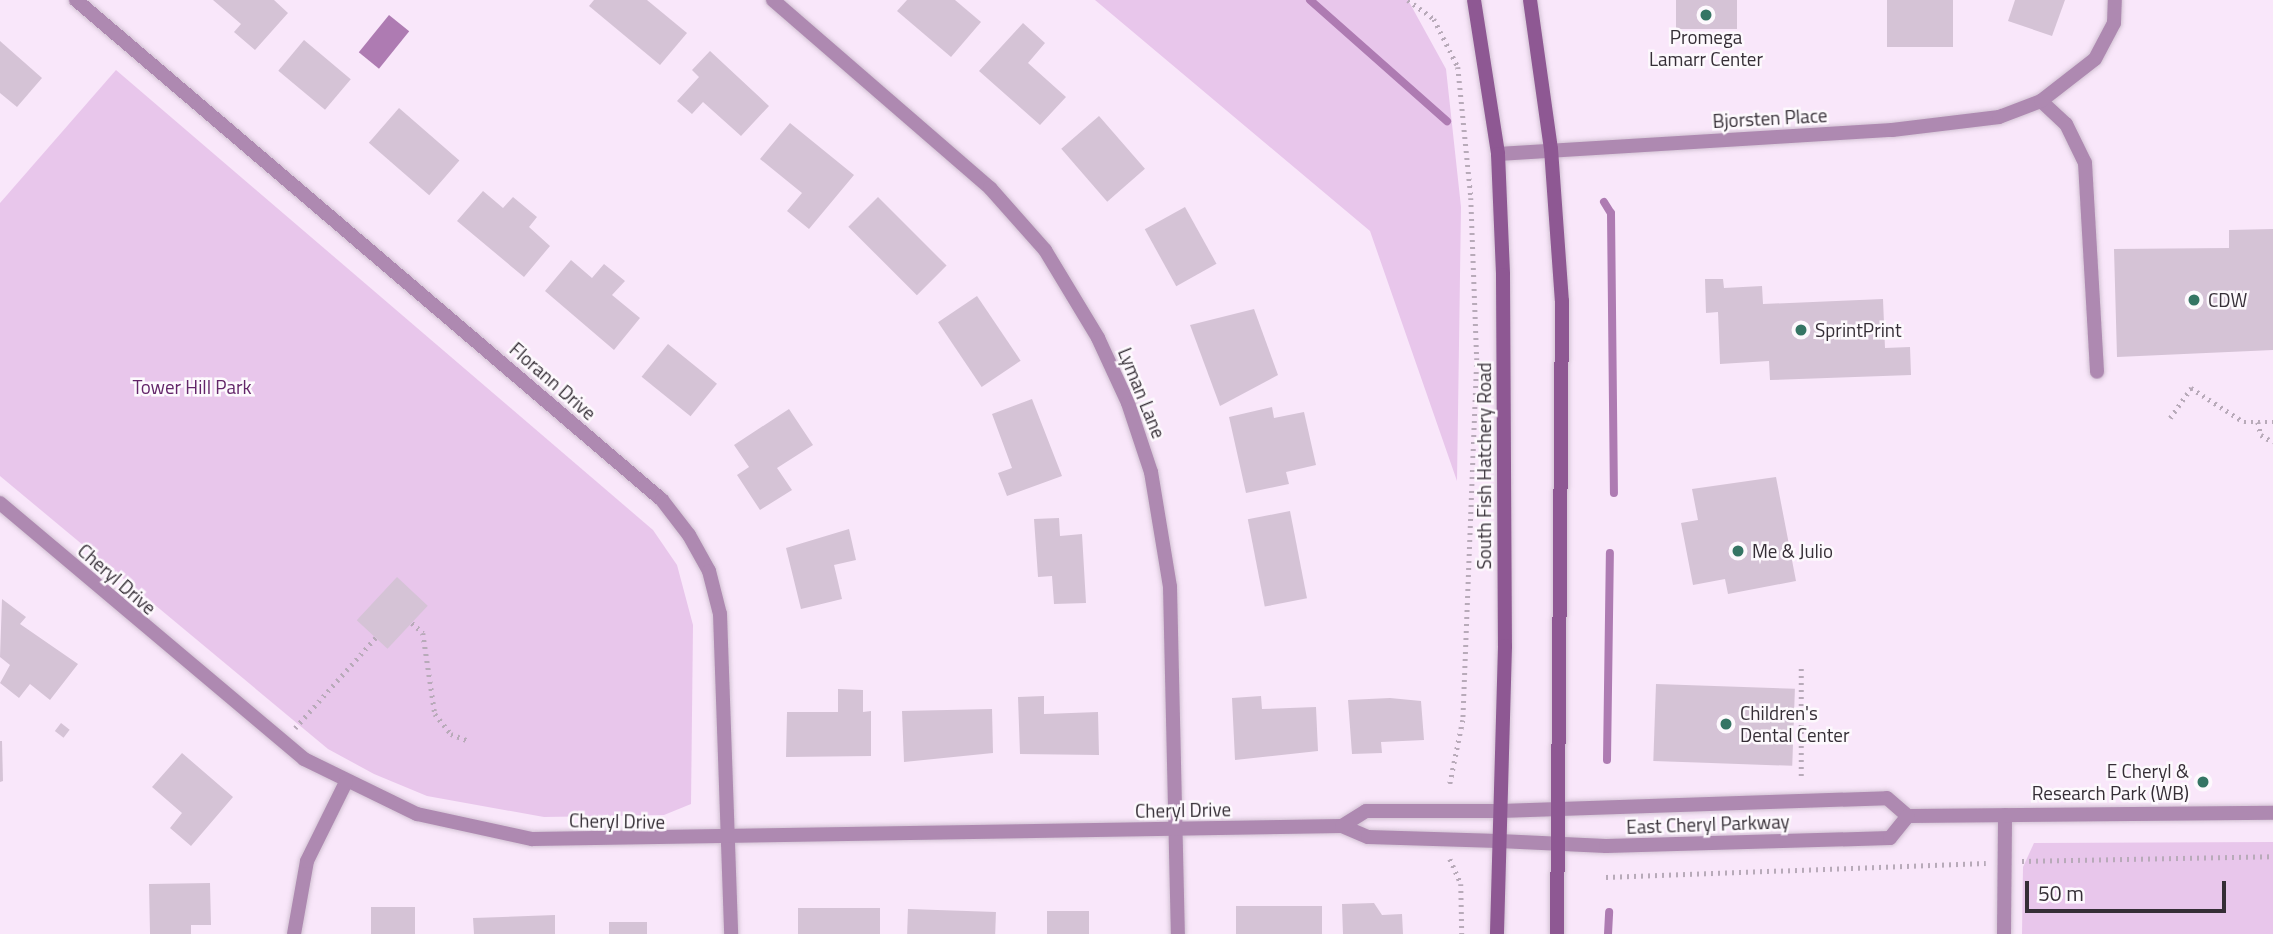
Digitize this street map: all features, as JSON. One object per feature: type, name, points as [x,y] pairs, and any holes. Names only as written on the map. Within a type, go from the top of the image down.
[{"type":"main road","name":"South Fish Hatchery Road","points":[[1474,0],[1498,154],[1503,275],[1497,934]]},
{"type":"main road","points":[[1530,0],[1551,149],[1562,300],[1557,934]]},
{"type":"street","name":"Florann Drive","points":[[76,0],[662,500],[689,535],[709,571],[720,614],[731,934]]},
{"type":"street","name":"Lyman Lane","points":[[773,0],[990,188],[1045,250],[1098,338],[1151,471],[1170,587],[1178,934]]},
{"type":"street","name":"Bjorsten Place","points":[[1498,154],[1939,126],[1999,117],[2041,101],[2095,59],[2113,23],[2115,0]]},
{"type":"street","points":[[2041,101],[2066,124],[2085,163],[2097,372]]},
{"type":"street","name":"Cheryl Drive","points":[[0,503],[283,743],[346,782],[417,814],[532,839],[728,840],[1342,825],[1368,837],[1499,841]]},
{"type":"street","points":[[294,934],[307,861],[346,782]]},
{"type":"street","name":"East Cheryl Parkway","points":[[1499,841],[1557,844],[1890,838],[1908,817],[1887,798],[1500,811]]},
{"type":"street","name":"Cheryl Drive","points":[[1342,825],[1366,811],[1500,811]]},
{"type":"street","points":[[1908,817],[2273,813]]},
{"type":"street","points":[[2004,934],[2005,815]]},
{"type":"path","points":[[1408,0],[1434,19],[1458,67],[1471,198],[1477,358],[1463,720],[1450,784]]},
{"type":"path","points":[[2170,418],[2191,388],[2244,422],[2273,422]]},
{"type":"path","points":[[2258,422],[2261,435],[2273,442]]},
{"type":"path","points":[[412,623],[423,633],[435,714],[451,734],[467,740]]},
{"type":"path","points":[[283,743],[376,637]]},
{"type":"path","points":[[1801,665],[1801,776]]},
{"type":"path","points":[[2032,860],[2273,856]]},
{"type":"path","points":[[1450,858],[1461,884],[1462,934]]},
{"type":"path","points":[[1606,877],[1974,864]]},
{"type":"green space","points":[[1095,0],[1408,0],[1446,69],[1461,207],[1457,481],[1370,231]]},
{"type":"green space","name":"Tower Hill Park","points":[[116,70],[653,530],[677,565],[693,625],[691,804],[664,815],[544,817],[427,796],[374,774],[328,749],[0,476],[0,203]]},
{"type":"green space","points":[[2273,842],[2273,934],[2022,934],[2023,867],[2034,843]]},
{"type":"shaded area","points":[[389,15],[409,31],[379,69],[359,52]]},
{"type":"building","points":[[213,0],[274,0],[288,13],[255,50],[234,32],[241,24]]},
{"type":"building","points":[[594,0],[647,0],[687,33],[660,65],[589,6]]},
{"type":"building","points":[[907,0],[955,0],[981,22],[951,57],[897,11]]},
{"type":"building","name":"Promega Lamarr Center","points":[[1676,0],[1737,0],[1737,29],[1676,29]]},
{"type":"building","points":[[1887,0],[1953,0],[1953,47],[1887,47]]},
{"type":"building","points":[[2015,0],[2065,0],[2052,36],[2008,21]]},
{"type":"building","points":[[1023,23],[1045,43],[1028,63],[1066,97],[1040,125],[979,71]]},
{"type":"building","points":[[304,40],[351,79],[325,110],[278,71]]},
{"type":"building","points":[[0,41],[42,78],[17,107],[0,93]]},
{"type":"building","points":[[710,51],[769,106],[741,136],[703,102],[692,114],[677,101],[699,77],[692,70]]},
{"type":"building","points":[[399,108],[459,160],[429,195],[369,143]]},
{"type":"building","points":[[1099,116],[1145,169],[1107,202],[1061,149]]},
{"type":"building","points":[[790,123],[854,175],[809,229],[787,211],[802,193],[760,159]]},
{"type":"building","points":[[483,191],[503,208],[513,197],[537,217],[529,227],[550,246],[524,277],[457,221]]},
{"type":"building","points":[[878,197],[947,266],[917,295],[848,227]]},
{"type":"building","points":[[1185,207],[1217,264],[1176,286],[1145,229]]},
{"type":"building","name":"CDW","points":[[2273,229],[2273,350],[2117,357],[2114,249],[2229,248],[2229,230]]},
{"type":"building","points":[[571,260],[592,278],[604,264],[625,281],[612,295],[640,318],[614,350],[545,291]]},
{"type":"building","name":"SprintPrint","points":[[1705,279],[1723,279],[1724,288],[1762,286],[1763,304],[1883,299],[1885,348],[1910,347],[1911,375],[1770,380],[1769,361],[1720,364],[1718,312],[1706,313]]},
{"type":"building","points":[[977,296],[1021,361],[982,387],[938,322]]},
{"type":"building","points":[[1254,309],[1278,375],[1220,406],[1190,325]]},
{"type":"building","points":[[668,344],[717,384],[691,416],[642,377]]},
{"type":"building","points":[[1032,399],[1062,476],[1007,496],[998,473],[1012,468],[992,414]]},
{"type":"building","points":[[1272,407],[1274,418],[1304,412],[1316,465],[1286,472],[1289,484],[1246,493],[1229,417]]},
{"type":"building","points":[[789,409],[813,445],[777,468],[792,490],[760,510],[737,475],[749,467],[734,445]]},
{"type":"building","name":"Me & Julio","points":[[1776,477],[1796,581],[1728,594],[1725,579],[1693,585],[1681,523],[1698,520],[1692,489]]},
{"type":"building","points":[[1290,511],[1307,598],[1265,607],[1248,519]]},
{"type":"building","points":[[1059,518],[1060,536],[1082,534],[1086,603],[1054,604],[1052,576],[1038,577],[1034,519]]},
{"type":"building","points":[[849,529],[856,560],[834,565],[842,599],[801,609],[786,548]]},
{"type":"building","points":[[397,577],[428,606],[387,649],[357,620]]},
{"type":"building","points":[[2,599],[26,617],[20,624],[78,664],[50,700],[30,684],[19,698],[0,683],[10,665],[0,657]]},
{"type":"building","name":"Children's Dental Center","points":[[1656,684],[1795,689],[1792,766],[1653,761]]},
{"type":"building","points":[[838,689],[863,690],[863,712],[871,711],[871,756],[786,757],[787,712],[838,712]]},
{"type":"building","points":[[1044,696],[1044,714],[1098,712],[1099,755],[1020,754],[1018,697]]},
{"type":"building","points":[[1261,696],[1262,709],[1316,707],[1318,751],[1235,760],[1232,698]]},
{"type":"building","points":[[1390,698],[1421,701],[1424,740],[1381,742],[1382,753],[1352,754],[1348,700]]},
{"type":"building","points":[[992,709],[993,753],[904,762],[902,711]]},
{"type":"building","points":[[61,723],[70,730],[64,738],[55,731]]},
{"type":"building","points":[[0,741],[3,781],[0,782]]},
{"type":"building","points":[[182,753],[233,797],[191,846],[170,828],[182,813],[152,787]]},
{"type":"building","points":[[210,883],[211,925],[191,925],[191,934],[150,934],[149,884]]},
{"type":"building","points":[[1374,903],[1382,915],[1402,914],[1403,934],[1343,934],[1342,904]]},
{"type":"building","points":[[1236,906],[1322,906],[1322,934],[1236,934]]},
{"type":"building","points":[[371,907],[415,907],[415,934],[371,934]]},
{"type":"building","points":[[798,908],[880,908],[880,934],[798,934]]},
{"type":"building","points":[[908,909],[996,912],[995,934],[907,934]]},
{"type":"building","points":[[1047,911],[1089,911],[1089,934],[1047,934]]},
{"type":"building","points":[[555,915],[555,934],[474,934],[473,918]]},
{"type":"building","points":[[609,922],[647,922],[647,934],[609,934]]},
{"type":"waterway","points":[[1310,0],[1447,121]]},
{"type":"waterway","points":[[1604,202],[1611,213],[1614,493]]},
{"type":"waterway","points":[[1607,760],[1610,553]]},
{"type":"waterway","points":[[1608,934],[1609,912]]},
{"type":"place","name":"Promega Lamarr Center","points":[[1706,15]]},
{"type":"place","name":"CDW","points":[[2194,300]]},
{"type":"place","name":"SprintPrint","points":[[1801,330]]},
{"type":"place","name":"Me & Julio","points":[[1738,551]]},
{"type":"place","name":"Children's Dental Center","points":[[1726,724]]},
{"type":"place","name":"E Cheryl & Research Park (WB)","points":[[2203,782]]}]
